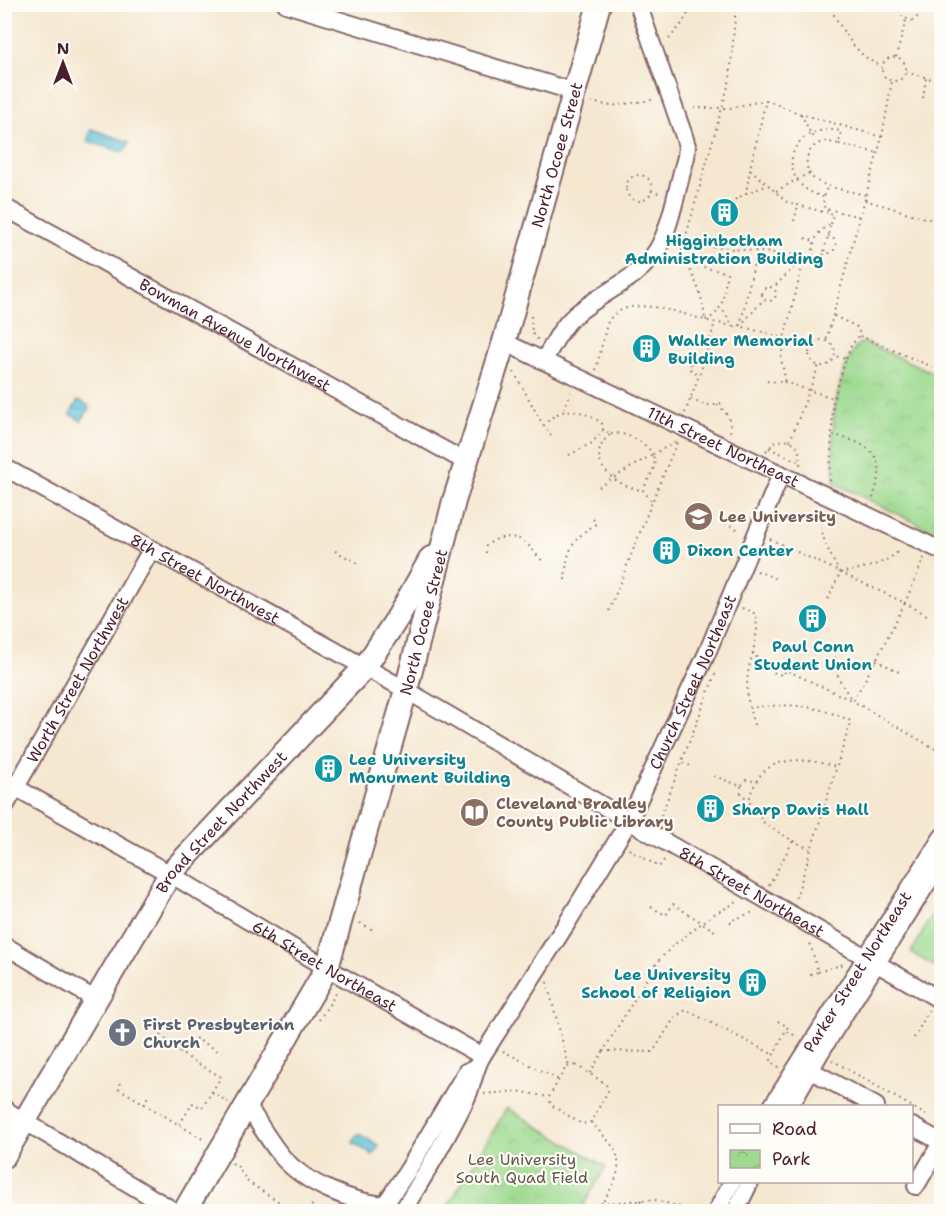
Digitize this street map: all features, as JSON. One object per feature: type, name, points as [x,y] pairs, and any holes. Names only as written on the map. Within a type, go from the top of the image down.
[{"type":"main road","name":"North Ocoee Street","points":[[184,1212],[238,1104],[336,973],[454,501],[583,97],[599,4]]},
{"type":"main road","name":"Broad Street Northwest","points":[[4,1156],[170,874],[365,667],[398,617],[428,565],[454,501]]},
{"type":"street","points":[[286,4],[583,97]]},
{"type":"street","points":[[543,361],[563,327],[575,315],[620,285],[641,268],[657,250],[667,226],[686,157],[687,146],[684,136],[638,4]]},
{"type":"street","name":"Bowman Avenue Northwest","points":[[4,207],[466,462]]},
{"type":"street","name":"11th Street Northeast","points":[[504,342],[942,551]]},
{"type":"street","name":"8th Street Northwest","points":[[7,474],[406,690]]},
{"type":"street","name":"Church Street Northeast","points":[[402,1212],[460,1110],[479,1062],[629,821],[707,653],[781,474]]},
{"type":"street","name":"Worth Street Northwest","points":[[4,808],[10,785],[151,550]]},
{"type":"street","name":"8th Street Northeast","points":[[406,690],[936,1004]]},
{"type":"street","name":"6th Street Northeast","points":[[10,785],[170,874],[479,1062]]},
{"type":"street","name":"Parker Street Northeast","points":[[815,1049],[865,961],[942,837]]},
{"type":"street","name":"Parker Street Northeast","points":[[773,1105],[815,1049],[838,1024],[865,961],[942,860]]},
{"type":"street","points":[[4,945],[96,1000]]},
{"type":"street","points":[[791,1105],[810,1070],[815,1049]]},
{"type":"street","name":"Church Street Northeast","points":[[382,1208],[408,1170],[466,1072],[479,1062]]},
{"type":"street","points":[[810,1070],[872,1105]]},
{"type":"street","points":[[238,1104],[291,1165],[333,1191],[382,1208]]},
{"type":"street","points":[[4,1109],[176,1212]]},
{"type":"street","points":[[913,1127],[941,1141],[916,1186]]},
{"type":"street","points":[[716,1212],[731,1183]]},
{"type":"street","points":[[741,1209],[750,1183]]},
{"type":"path","points":[[669,39],[678,30],[694,4]]},
{"type":"path","points":[[828,4],[852,43],[875,63],[882,66]]},
{"type":"path","points":[[902,4],[900,14],[906,20],[912,21],[918,18],[921,12],[919,4]]},
{"type":"path","points":[[896,57],[906,20]]},
{"type":"path","points":[[896,57],[905,63],[906,72],[900,79],[892,81],[885,76],[882,66],[888,58],[896,57]]},
{"type":"path","points":[[906,72],[942,82]]},
{"type":"path","points":[[923,98],[926,78]]},
{"type":"path","points":[[826,341],[878,154],[892,81]]},
{"type":"path","points":[[583,97],[611,106],[652,100]]},
{"type":"path","points":[[694,108],[730,108],[766,100],[801,114],[882,137]]},
{"type":"path","points":[[747,193],[766,100]]},
{"type":"path","points":[[801,114],[813,138]]},
{"type":"path","points":[[824,197],[807,191],[796,179],[793,170],[794,152],[800,140],[810,133],[825,129],[841,131],[851,128]]},
{"type":"path","points":[[839,144],[841,131]]},
{"type":"path","points":[[866,195],[815,180],[809,173],[807,162],[811,149],[824,142],[878,154]]},
{"type":"path","points":[[750,170],[787,202],[860,217]]},
{"type":"path","points":[[776,191],[809,173]]},
{"type":"path","points":[[638,175],[646,178],[651,184],[649,196],[642,200],[633,200],[627,194],[628,182],[638,175]]},
{"type":"path","points":[[732,205],[736,199],[747,193],[769,185]]},
{"type":"path","points":[[713,248],[804,256],[821,264],[833,214],[827,211],[822,204],[828,185]]},
{"type":"path","points":[[865,200],[942,223]]},
{"type":"path","points":[[794,221],[798,206]]},
{"type":"path","points":[[813,261],[814,241],[818,233],[831,224]]},
{"type":"path","points":[[823,255],[831,254],[836,246],[835,240],[828,235]]},
{"type":"path","points":[[804,238],[814,241]]},
{"type":"path","points":[[740,326],[759,242]]},
{"type":"path","points":[[783,255],[785,249]]},
{"type":"path","points":[[681,254],[695,264],[727,272],[721,307],[717,314],[705,320],[740,326],[784,338],[810,349]]},
{"type":"path","points":[[773,288],[804,256]]},
{"type":"path","points":[[784,382],[781,359],[784,338],[804,256]]},
{"type":"path","points":[[764,299],[763,290],[767,287],[773,288]]},
{"type":"path","points":[[764,299],[768,301],[774,298],[776,292],[773,288]]},
{"type":"path","points":[[740,326],[764,299]]},
{"type":"path","points":[[721,307],[733,326]]},
{"type":"path","points":[[532,312],[532,333],[538,340],[552,347]]},
{"type":"path","points":[[833,316],[857,327],[860,336],[942,371]]},
{"type":"path","points":[[685,414],[700,375],[715,322]]},
{"type":"path","points":[[603,335],[609,336]]},
{"type":"path","points":[[830,484],[834,398],[851,346],[860,336]]},
{"type":"path","points":[[826,341],[833,346],[835,356],[828,365],[819,365],[811,358],[810,349],[817,342],[826,341]]},
{"type":"path","points":[[685,353],[704,362]]},
{"type":"path","points":[[835,356],[846,359]]},
{"type":"path","points":[[691,357],[690,369],[700,375]]},
{"type":"path","points":[[790,441],[819,365]]},
{"type":"path","points":[[512,367],[551,436]]},
{"type":"path","points":[[588,367],[595,372]]},
{"type":"path","points":[[764,381],[784,382],[834,398]]},
{"type":"path","points":[[564,410],[573,390]]},
{"type":"path","points":[[691,399],[706,405],[717,405],[724,402]]},
{"type":"path","points":[[717,405],[729,418],[729,436]]},
{"type":"path","points":[[543,425],[553,415],[564,410],[582,413],[601,422],[603,430],[592,443],[569,455]]},
{"type":"path","points":[[603,430],[611,434],[620,433],[641,441],[653,454],[655,466],[644,490]]},
{"type":"path","points":[[611,434],[601,444],[598,459],[601,466],[624,486],[644,490],[652,502]]},
{"type":"path","points":[[833,435],[853,440],[877,458],[879,472],[871,504]]},
{"type":"path","points":[[666,437],[677,442]]},
{"type":"path","points":[[599,487],[677,442]]},
{"type":"path","points":[[609,611],[677,442]]},
{"type":"path","points":[[769,448],[800,463]]},
{"type":"path","points":[[820,508],[819,519],[823,536],[840,573]]},
{"type":"path","points":[[565,580],[567,561],[574,541],[596,524],[591,515]]},
{"type":"path","points":[[725,523],[743,532]]},
{"type":"path","points":[[772,530],[769,539],[927,615]]},
{"type":"path","points":[[486,553],[486,546],[489,542],[498,538],[515,538],[524,542],[545,563]]},
{"type":"path","points":[[840,573],[870,566],[891,557],[899,551],[901,546]]},
{"type":"path","points":[[335,551],[357,563]]},
{"type":"path","points":[[853,701],[905,603],[924,557],[917,553]]},
{"type":"path","points":[[752,579],[756,570],[777,579]]},
{"type":"path","points":[[828,599],[840,573]]},
{"type":"path","points":[[741,608],[756,614],[757,630],[747,675],[749,708],[754,725]]},
{"type":"path","points":[[836,651],[834,662],[836,672],[853,701]]},
{"type":"path","points":[[753,653],[776,674],[783,675],[786,670],[853,701],[942,753]]},
{"type":"path","points":[[876,660],[899,672]]},
{"type":"path","points":[[658,826],[720,663]]},
{"type":"path","points":[[749,708],[777,705],[810,706],[851,721],[794,903]]},
{"type":"path","points":[[811,850],[765,824],[752,808],[750,800],[756,781],[765,768],[780,762],[802,761],[836,766]]},
{"type":"path","points":[[683,763],[691,766]]},
{"type":"path","points":[[714,776],[741,786]]},
{"type":"path","points":[[750,800],[741,794],[741,786],[746,780],[756,781]]},
{"type":"path","points":[[767,887],[793,841]]},
{"type":"path","points":[[630,842],[626,848],[658,869],[669,853]]},
{"type":"path","points":[[590,1073],[657,962],[702,922],[745,899]]},
{"type":"path","points":[[651,907],[666,915],[673,904],[718,933]]},
{"type":"path","points":[[731,923],[730,921],[761,909]]},
{"type":"path","points":[[357,932],[360,923],[375,931]]},
{"type":"path","points":[[814,941],[808,937],[818,972]]},
{"type":"path","points":[[810,974],[865,961]]},
{"type":"path","points":[[315,1026],[342,984],[336,973]]},
{"type":"path","points":[[545,976],[569,1067]]},
{"type":"path","points":[[914,1038],[936,1004]]},
{"type":"path","points":[[603,1051],[653,1052],[675,1017],[686,1010],[773,1054]]},
{"type":"path","points":[[778,1021],[788,1027],[770,1062],[784,1069]]},
{"type":"path","points":[[786,1030],[910,1105]]},
{"type":"path","points":[[161,1035],[180,1053],[221,1077],[202,1108],[193,1103],[179,1125]]},
{"type":"path","points":[[180,1053],[188,1048],[193,1037],[222,1053]]},
{"type":"path","points":[[499,1051],[510,1054],[559,1080]]},
{"type":"path","points":[[576,1065],[590,1073],[606,1084],[608,1091],[591,1122],[582,1124],[551,1106],[549,1097],[566,1067],[576,1065]]},
{"type":"path","points":[[120,1083],[118,1088],[206,1141]]},
{"type":"path","points":[[478,1094],[512,1090],[549,1097]]},
{"type":"path","points":[[212,1092],[238,1104]]},
{"type":"path","points":[[144,1104],[149,1095]]},
{"type":"path","points":[[913,1107],[930,1117]]},
{"type":"path","points":[[591,1122],[612,1146],[619,1159],[616,1178],[596,1212]]},
{"type":"path","points":[[226,1169],[232,1161],[248,1182],[296,1212]]},
{"type":"path","points":[[601,1203],[633,1200],[667,1202],[699,1212]]},
{"type":"path","points":[[626,1212],[633,1200]]},
{"type":"path","points":[[641,1200],[644,1212]]},
{"type":"path","points":[[310,1212],[313,1202]]},
{"type":"green space","points":[[860,343],[866,343],[941,376],[941,535],[834,483],[833,425],[836,401],[847,364]]},
{"type":"green space","points":[[941,899],[942,970],[911,953]]},
{"type":"green space","name":"Lee University South Quad Field","points":[[507,1108],[606,1167],[580,1211],[445,1211]]},
{"type":"water","points":[[91,129],[129,142],[126,150],[121,152],[87,141]]},
{"type":"water","points":[[80,401],[88,405],[89,409],[81,421],[70,414]]},
{"type":"water","points":[[359,1134],[379,1146],[373,1155],[353,1143],[356,1135]]},
{"type":"place","name":"Higginbotham Administration Building","points":[[724,212]]},
{"type":"place","name":"Walker Memorial Building","points":[[647,349]]},
{"type":"place","name":"Lee University","points":[[698,516]]},
{"type":"place","name":"Dixon Center","points":[[666,550]]},
{"type":"place","name":"Paul Conn Student Union","points":[[813,618]]},
{"type":"place","name":"Lee University Monument Building","points":[[328,768]]},
{"type":"place","name":"Sharp Davis Hall","points":[[711,809]]},
{"type":"place","name":"Cleveland Bradley County Public Library","points":[[475,812]]},
{"type":"place","name":"Lee University School of Religion","points":[[752,983]]},
{"type":"place","name":"First Presbyterian Church","points":[[122,1033]]}]
